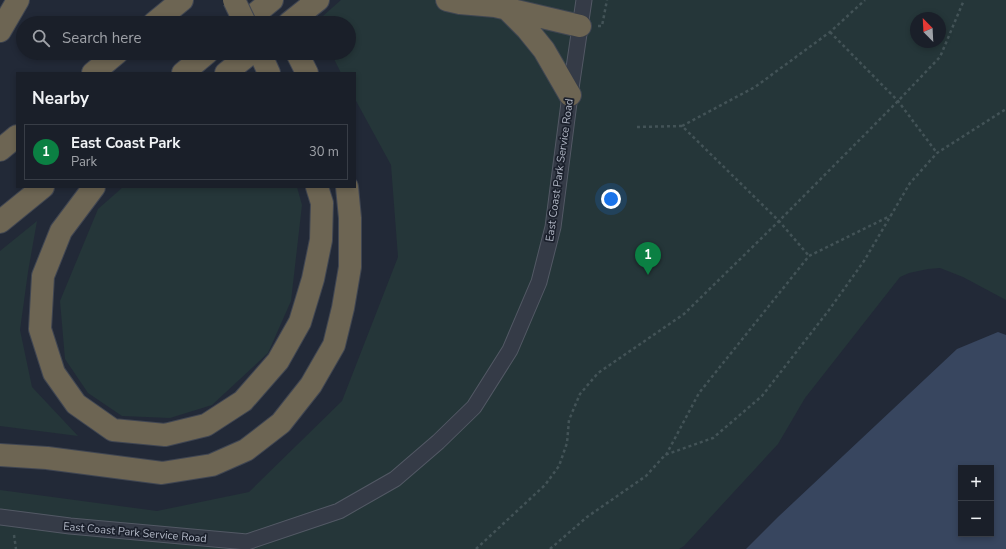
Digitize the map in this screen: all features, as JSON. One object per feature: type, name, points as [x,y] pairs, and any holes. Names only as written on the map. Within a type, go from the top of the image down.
[{"type":"highway","points":[[0,31],[18,0]]},
{"type":"highway","points":[[163,16],[182,0]]},
{"type":"highway","points":[[234,0],[241,16]]},
{"type":"highway","points":[[253,16],[272,0],[280,16]]},
{"type":"highway","points":[[298,16],[318,0]]},
{"type":"highway","points":[[447,0],[460,3],[504,5],[580,26]]},
{"type":"highway","points":[[504,5],[527,29],[544,50],[570,95]]},
{"type":"highway","points":[[94,72],[109,60]]},
{"type":"highway","points":[[183,72],[198,60]]},
{"type":"highway","points":[[227,72],[242,60]]},
{"type":"highway","points":[[263,60],[269,72]]},
{"type":"highway","points":[[300,60],[306,72]]},
{"type":"highway","points":[[0,150],[16,137]]},
{"type":"highway","points":[[0,222],[42,188]]},
{"type":"highway","points":[[93,188],[61,231],[43,276],[40,330],[54,373],[76,404],[113,430],[165,435],[206,425],[243,401],[278,361],[300,322],[313,280],[321,240],[322,203],[318,188]]},
{"type":"highway","points":[[0,455],[47,458],[162,473],[212,465],[246,450],[281,424],[311,385],[334,345],[343,308],[350,267],[350,218],[347,188]]},
{"type":"highway","points":[[0,446],[47,458]]},
{"type":"street","name":"East Coast Park Service Road","points":[[0,517],[70,526],[246,542],[339,511],[395,480],[438,442],[474,407],[510,350],[539,282],[553,228],[584,0]]},
{"type":"path","points":[[637,127],[682,126],[754,87],[830,32],[865,0]]},
{"type":"path","points":[[476,549],[545,485],[559,466],[567,443],[569,420],[574,407],[580,394],[598,373],[684,314],[898,101],[940,57],[964,0]]},
{"type":"path","points":[[830,32],[898,101],[937,152]]},
{"type":"path","points":[[665,455],[713,438],[762,396],[829,310],[860,267],[910,184],[937,152],[1006,109]]},
{"type":"path","points":[[682,126],[779,221],[809,256]]},
{"type":"path","points":[[550,549],[587,516],[646,476],[665,455],[699,393],[809,256],[890,216]]},
{"type":"shaded area","points":[[341,0],[1006,0],[1006,300],[963,277],[940,268],[909,273],[900,277],[805,398],[778,444],[684,546],[679,549],[0,549],[0,490],[157,511],[249,492],[342,401],[398,257],[391,165],[356,101],[356,72],[340,72],[334,60],[356,60],[356,16],[323,16]]},
{"type":"shaded area","points":[[122,188],[297,188],[302,205],[291,301],[268,353],[212,405],[170,418],[122,416],[88,393],[65,359],[60,301],[98,209]]},
{"type":"shaded area","points":[[37,221],[20,330],[32,387],[78,436],[0,426],[0,251]]},
{"type":"water","points":[[998,332],[1006,335],[1006,549],[746,549],[778,517],[957,349]]},
{"type":"place","name":"East Coast Park","points":[[648,275]]}]
